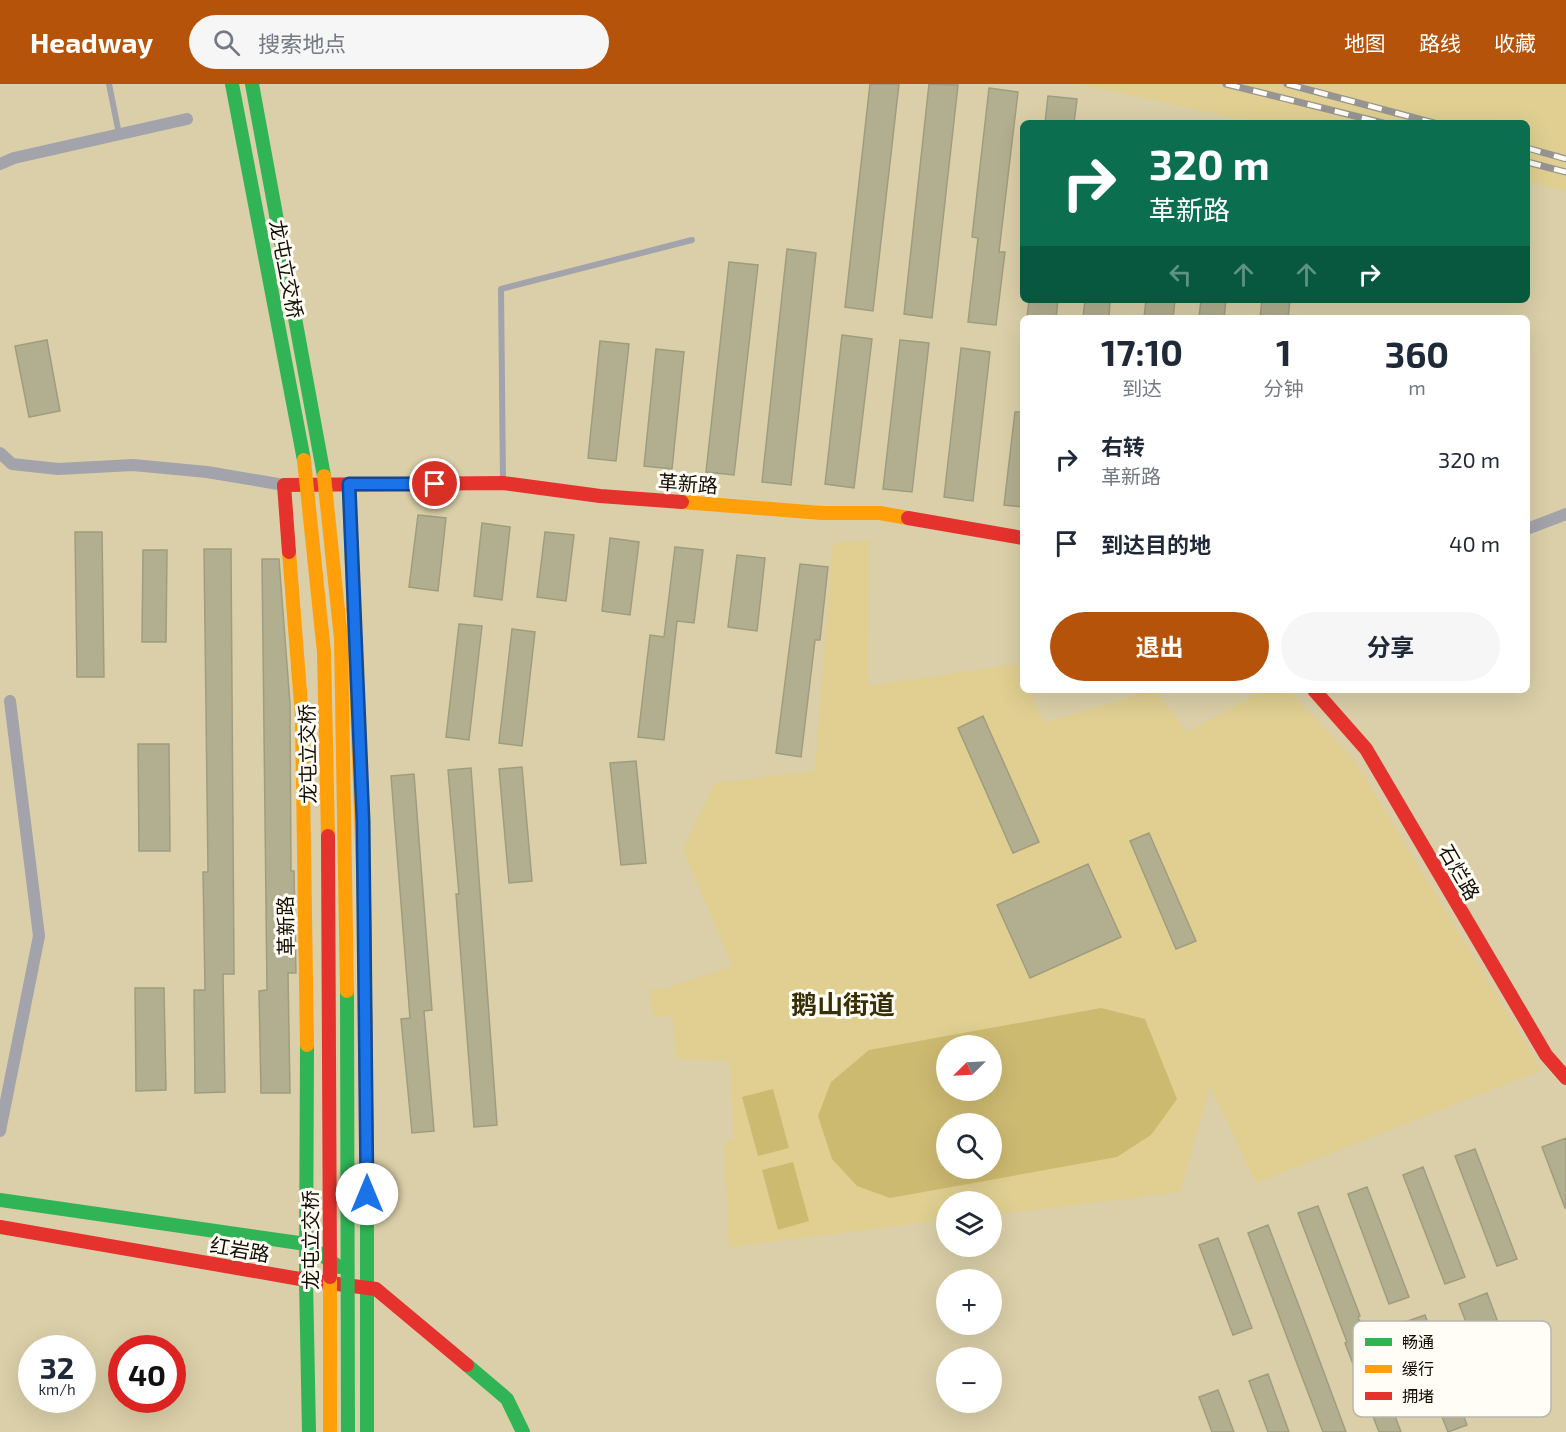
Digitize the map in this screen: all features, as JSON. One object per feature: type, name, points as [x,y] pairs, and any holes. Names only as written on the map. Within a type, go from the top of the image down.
[{"type":"main road","name":"龙屯立交桥","points":[[232,84],[304,460],[324,652],[329,858],[330,1432]]},
{"type":"main road","name":"龙屯立交桥","points":[[252,84],[325,484],[341,639],[347,890],[348,1432]]},
{"type":"main road","name":"革新路","points":[[309,1432],[306,1280],[308,1089],[302,717],[284,485],[503,483],[600,496],[821,513],[880,513],[1020,537]]},
{"type":"main road","points":[[349,484],[363,821],[367,1054],[367,1432]]},
{"type":"main road","name":"石烂路","points":[[1317,693],[1366,749],[1546,1055],[1566,1078]]},
{"type":"main road","points":[[0,1200],[306,1244],[366,1287]]},
{"type":"main road","name":"红岩路","points":[[0,1227],[306,1280],[376,1289],[507,1399],[523,1432]]},
{"type":"street","points":[[0,164],[14,158],[187,119]]},
{"type":"street","points":[[0,453],[12,464],[58,469],[133,465],[207,472],[284,485]]},
{"type":"street","points":[[1530,528],[1566,514]]},
{"type":"street","points":[[0,1131],[39,936],[10,701]]},
{"type":"lane","points":[[109,84],[119,134]]},
{"type":"lane","points":[[503,483],[501,289],[692,240]]},
{"type":"shaded area","points":[[1079,84],[1566,84],[1566,191],[1530,183],[1530,120],[1243,120]]},
{"type":"shaded area","points":[[870,540],[867,686],[1018,664],[1020,693],[1030,693],[1044,723],[1145,693],[1157,693],[1187,732],[1258,693],[1291,693],[1355,761],[1542,1070],[1256,1183],[1210,1086],[1180,1192],[1002,1214],[1002,1191],[936,1191],[936,1221],[729,1247],[724,1142],[734,1140],[730,1061],[677,1059],[672,1015],[653,1018],[649,990],[667,988],[733,966],[683,850],[715,783],[815,771],[833,543]]},
{"type":"shaded area","points":[[1101,1008],[1145,1019],[1177,1099],[1151,1135],[1117,1157],[1002,1178],[1002,1113],[936,1113],[936,1179],[995,1179],[890,1198],[857,1186],[832,1159],[818,1116],[831,1082],[869,1050],[936,1038],[936,1101],[1002,1101],[1002,1035],[952,1035]]},
{"type":"shaded area","points":[[773,1089],[789,1148],[758,1156],[742,1097]]},
{"type":"shaded area","points":[[793,1162],[809,1221],[778,1230],[762,1170]]},
{"type":"building","points":[[870,84],[899,84],[873,311],[845,307]]},
{"type":"building","points":[[929,84],[958,85],[932,318],[904,314]]},
{"type":"building","points":[[989,88],[1018,92],[999,252],[1005,252],[996,325],[968,322],[978,238],[972,237]]},
{"type":"building","points":[[1048,96],[1077,99],[1074,120],[1045,120]]},
{"type":"building","points":[[787,249],[816,253],[791,485],[762,482]]},
{"type":"building","points":[[729,262],[758,265],[734,475],[706,472]]},
{"type":"building","points":[[1029,303],[1058,303],[1056,315],[1027,315]]},
{"type":"building","points":[[1085,303],[1110,303],[1109,315],[1083,315]]},
{"type":"building","points":[[1146,303],[1175,303],[1173,315],[1144,315]]},
{"type":"building","points":[[1201,303],[1226,303],[1224,315],[1199,315]]},
{"type":"building","points":[[1262,303],[1290,303],[1288,315],[1260,315]]},
{"type":"building","points":[[842,335],[872,339],[854,488],[825,484]]},
{"type":"building","points":[[47,340],[60,411],[29,417],[15,346]]},
{"type":"building","points":[[900,340],[929,343],[912,492],[883,489]]},
{"type":"building","points":[[600,341],[629,344],[616,461],[588,458]]},
{"type":"building","points":[[961,348],[990,352],[973,501],[944,497]]},
{"type":"building","points":[[656,349],[684,352],[672,469],[644,466]]},
{"type":"building","points":[[1015,412],[1020,412],[1020,507],[1004,505]]},
{"type":"building","points":[[418,515],[446,518],[438,591],[409,587]]},
{"type":"building","points":[[482,523],[510,527],[502,600],[474,596]]},
{"type":"building","points":[[75,532],[102,532],[104,677],[77,677]]},
{"type":"building","points":[[545,532],[574,535],[566,601],[537,597]]},
{"type":"building","points":[[610,538],[639,542],[630,615],[602,611]]},
{"type":"building","points":[[675,547],[703,550],[694,623],[677,621],[664,740],[638,737],[650,635],[664,637]]},
{"type":"building","points":[[204,549],[231,549],[234,974],[223,974],[225,1092],[195,1093],[194,990],[205,990],[203,872],[208,872]]},
{"type":"building","points":[[143,550],[167,550],[166,642],[142,642]]},
{"type":"building","points":[[737,555],[765,558],[757,631],[728,627]]},
{"type":"building","points":[[262,559],[279,559],[290,704],[291,871],[294,871],[296,973],[288,973],[290,1093],[261,1093],[259,991],[267,990]]},
{"type":"building","points":[[800,564],[828,567],[820,640],[815,640],[801,757],[776,753]]},
{"type":"building","points":[[459,624],[482,626],[469,740],[446,737]]},
{"type":"building","points":[[512,629],[535,632],[522,746],[499,743]]},
{"type":"building","points":[[983,716],[1039,842],[1013,853],[958,728]]},
{"type":"building","points":[[138,744],[169,744],[170,851],[139,851]]},
{"type":"building","points":[[636,761],[646,863],[621,865],[610,763]]},
{"type":"building","points":[[522,767],[532,881],[509,883],[499,769]]},
{"type":"building","points":[[471,768],[497,1125],[474,1127],[456,894],[459,894],[448,770]]},
{"type":"building","points":[[414,774],[432,1010],[424,1011],[434,1131],[412,1133],[401,1019],[410,1018],[391,776]]},
{"type":"building","points":[[1149,833],[1196,941],[1176,949],[1130,841]]},
{"type":"building","points":[[1088,864],[1121,937],[1030,978],[997,905]]},
{"type":"building","points":[[135,988],[164,988],[166,1090],[136,1091]]},
{"type":"building","points":[[1566,1138],[1566,1208],[1565,1208],[1542,1147]]},
{"type":"building","points":[[1475,1149],[1517,1259],[1497,1266],[1455,1156]]},
{"type":"building","points":[[1423,1167],[1465,1277],[1445,1284],[1403,1175]]},
{"type":"building","points":[[1367,1187],[1409,1297],[1389,1304],[1348,1194]]},
{"type":"building","points":[[1318,1206],[1360,1316],[1358,1317],[1359,1321],[1353,1321],[1353,1364],[1345,1343],[1347,1342],[1298,1213]]},
{"type":"building","points":[[1268,1225],[1346,1432],[1323,1432],[1296,1361],[1248,1233]]},
{"type":"building","points":[[1218,1238],[1252,1328],[1233,1335],[1199,1245]]},
{"type":"building","points":[[1487,1293],[1498,1321],[1466,1321],[1459,1304]]},
{"type":"building","points":[[1425,1315],[1427,1321],[1408,1321]]},
{"type":"building","points":[[1268,1374],[1289,1432],[1268,1432],[1249,1381]]},
{"type":"building","points":[[1218,1390],[1234,1432],[1212,1432],[1199,1397]]},
{"type":"building","points":[[1373,1417],[1395,1417],[1401,1432],[1379,1432]]},
{"type":"building","points":[[1442,1417],[1464,1417],[1467,1425],[1448,1432]]},
{"type":"railway","points":[[1226,84],[1371,120]]},
{"type":"railway","points":[[1287,84],[1423,120]]},
{"type":"railway","points":[[1530,149],[1566,159]]},
{"type":"railway","points":[[1530,163],[1566,172]]},
{"type":"traffic: fast","points":[[232,84],[304,460]]},
{"type":"traffic: fast","points":[[252,84],[324,476]]},
{"type":"traffic: fast","points":[[347,991],[348,1432]]},
{"type":"traffic: fast","points":[[307,1045],[306,1280],[309,1432]]},
{"type":"traffic: fast","points":[[0,1200],[306,1244],[339,1267]]},
{"type":"traffic: fast","points":[[367,1202],[367,1432]]},
{"type":"traffic: fast","points":[[467,1365],[507,1399],[523,1432]]},
{"type":"traffic: slow","points":[[304,460],[324,652],[328,836]]},
{"type":"traffic: slow","points":[[324,476],[341,639],[347,991]]},
{"type":"traffic: slow","points":[[349,484],[364,896]]},
{"type":"traffic: slow","points":[[682,502],[821,513],[880,513],[908,518]]},
{"type":"traffic: slow","points":[[289,552],[302,717],[307,1045]]},
{"type":"traffic: slow","points":[[330,1277],[330,1432]]},
{"type":"traffic: jam","points":[[289,552],[284,485],[503,483],[600,496],[682,502]]},
{"type":"traffic: jam","points":[[908,518],[1020,537]]},
{"type":"traffic: jam","points":[[1317,693],[1366,749],[1546,1055],[1566,1078]]},
{"type":"traffic: jam","points":[[328,836],[330,1277]]},
{"type":"traffic: jam","points":[[364,896],[367,1202]]},
{"type":"traffic: jam","points":[[0,1227],[306,1280],[376,1289],[467,1365]]},
{"type":"district","name":"鹅山街道","points":[[843,1003]]},
{"type":"route","points":[[367,1194],[363,821],[349,484],[435,484]]}]
